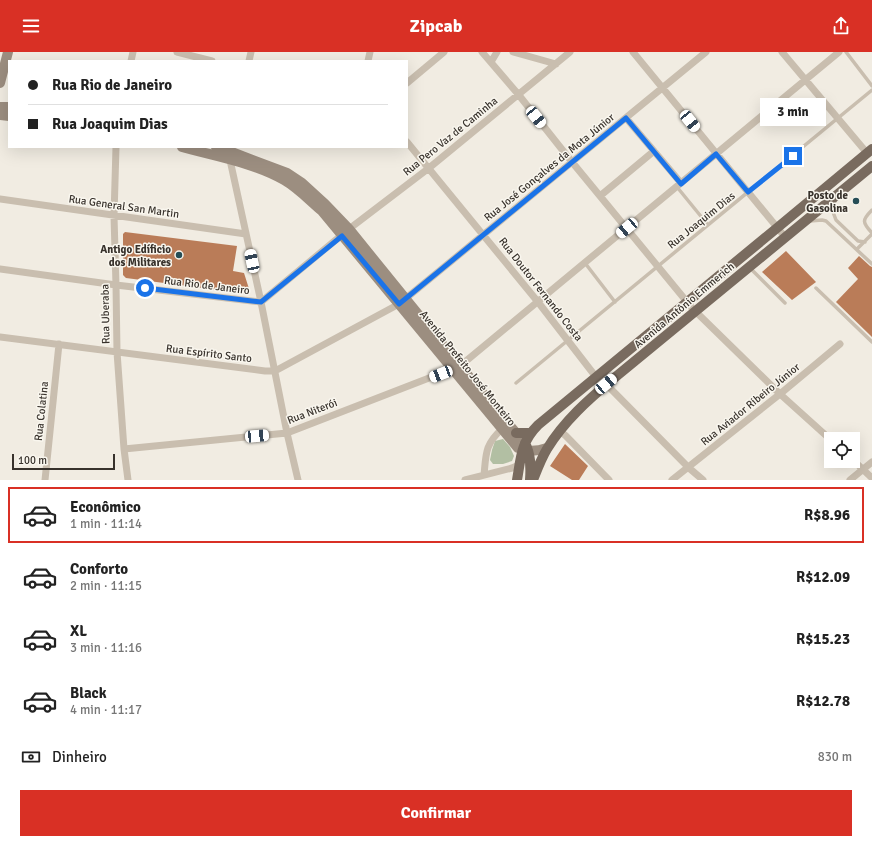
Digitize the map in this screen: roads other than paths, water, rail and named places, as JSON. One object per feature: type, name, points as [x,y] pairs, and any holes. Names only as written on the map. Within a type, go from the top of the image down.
[{"type":"main road","points":[[0,83],[8,52]]},
{"type":"main road","name":"Avenida Prefeito José Monteiro","points":[[192,148],[230,152]]},
{"type":"main road","name":"Avenida Prefeito José Monteiro","points":[[219,148],[287,173],[302,183],[325,204],[345,232],[513,436],[525,448]]},
{"type":"main road","name":"Avenida Antônio Emmerich","points":[[525,448],[530,433],[551,414],[869,151]]},
{"type":"main road","name":"Avenida Antônio Emmerich","points":[[531,480],[548,448],[560,431],[579,409],[606,384],[872,166]]},
{"type":"main road","name":"Avenida Prefeito José Monteiro","points":[[457,368],[502,428],[513,436]]},
{"type":"main road","points":[[513,436],[530,433]]},
{"type":"main road","points":[[525,448],[536,450],[548,448]]},
{"type":"main road","points":[[525,448],[530,464],[531,480]]},
{"type":"main road","points":[[517,480],[525,448]]},
{"type":"main road","points":[[520,465],[526,463],[530,464]]},
{"type":"street","points":[[177,52],[208,60]]},
{"type":"street","points":[[408,82],[444,52]]},
{"type":"street","points":[[482,52],[518,94],[695,312],[780,394],[824,434]]},
{"type":"street","points":[[491,62],[497,52]]},
{"type":"street","points":[[513,52],[556,64]]},
{"type":"street","name":"Rua Pero Vaz de Caminha","points":[[345,232],[429,168],[570,52]]},
{"type":"street","points":[[633,52],[785,237]]},
{"type":"street","name":"Rua José Gonçalves da Mota Júnior","points":[[402,301],[706,52]]},
{"type":"street","points":[[782,52],[837,119],[869,151]]},
{"type":"street","name":"Rua Niterói","points":[[124,449],[287,433],[457,368],[840,52]]},
{"type":"street","points":[[626,118],[654,151],[679,185]]},
{"type":"street","name":"Rua Doutor Fernando Costa","points":[[408,143],[538,302],[596,377]]},
{"type":"street","name":"Rua Uberaba","points":[[116,148],[114,216],[117,352],[124,449],[128,480]]},
{"type":"street","points":[[600,196],[654,151]]},
{"type":"street","points":[[230,152],[287,433],[298,480]]},
{"type":"street","name":"Rua General San Martin","points":[[0,199],[246,234]]},
{"type":"street","name":"Rua Rio de Janeiro","points":[[0,269],[116,285],[261,302],[345,232]]},
{"type":"street","points":[[275,371],[402,301]]},
{"type":"street","name":"Rua Espírito Santo","points":[[0,337],[265,371],[275,371]]},
{"type":"street","name":"Rua Colatina","points":[[45,480],[59,344]]},
{"type":"street","name":"Rua Aviador Ribeiro Júnior","points":[[672,480],[689,468],[840,344]]},
{"type":"street","points":[[606,384],[689,468],[703,480]]},
{"type":"street","points":[[484,475],[486,451],[492,439],[502,428]]},
{"type":"street","points":[[560,431],[609,480]]},
{"type":"street","points":[[850,480],[872,462]]},
{"type":"street","points":[[465,480],[520,465]]},
{"type":"street","points":[[860,466],[872,478]]},
{"type":"lane","points":[[846,52],[872,86]]},
{"type":"lane","name":"Rua Joaquim Dias","points":[[516,383],[872,90]]},
{"type":"lane","points":[[679,185],[708,225]]},
{"type":"lane","points":[[836,196],[833,212],[836,220],[858,241],[865,242]]},
{"type":"lane","points":[[857,249],[872,234],[864,222],[865,218],[872,210]]},
{"type":"lane","points":[[805,221],[826,221],[872,264]]},
{"type":"lane","points":[[585,263],[615,302]]},
{"type":"lane","points":[[749,267],[785,303]]},
{"type":"lane","points":[[816,288],[872,342]]},
{"type":"place","name":"Posto de Gasolina","points":[[856,201]]},
{"type":"place","name":"Antigo Edíficio dos Militares","points":[[179,255]]}]
